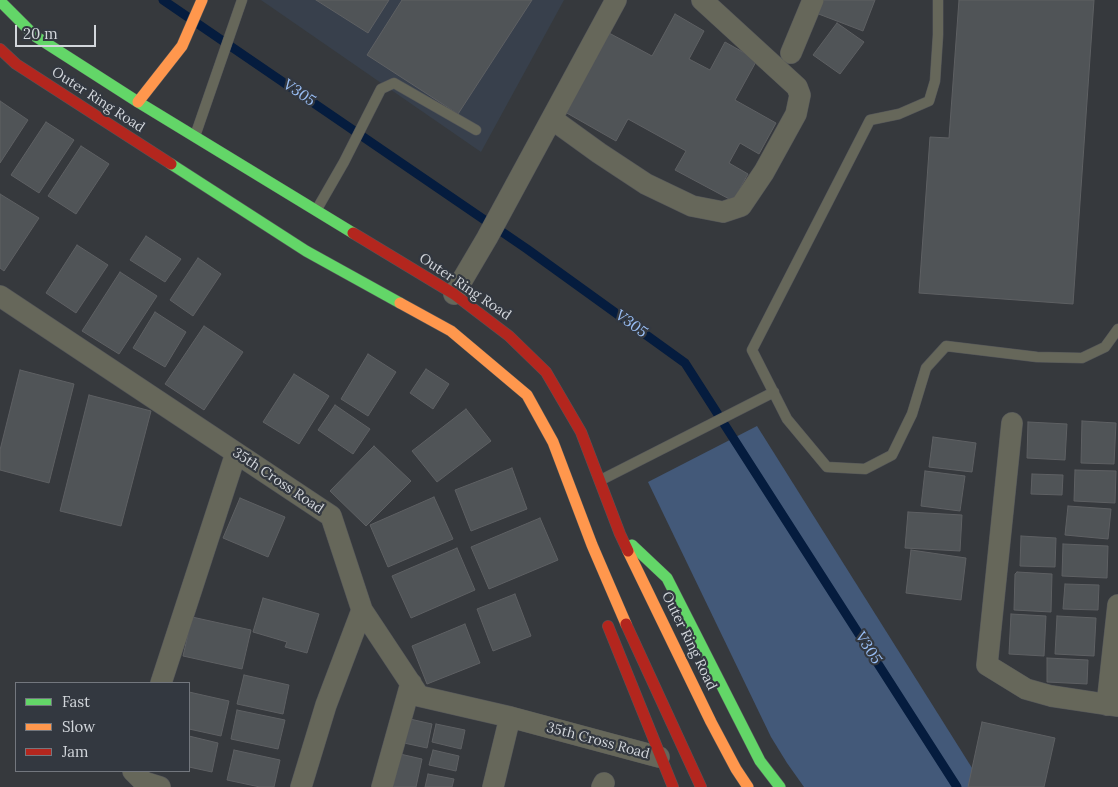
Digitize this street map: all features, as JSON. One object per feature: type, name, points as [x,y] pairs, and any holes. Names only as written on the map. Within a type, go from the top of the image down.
[{"type":"main road","points":[[138,102],[182,46],[202,0]]},
{"type":"main road","name":"Outer Ring Road","points":[[0,1],[34,36],[138,102],[454,294],[509,336],[546,372],[581,432],[601,480],[620,534],[711,722],[736,769],[748,787]]},
{"type":"main road","name":"Outer Ring Road","points":[[0,49],[16,64],[306,251],[451,331],[527,395],[553,442],[612,595],[701,787]]},
{"type":"main road","points":[[620,534],[667,578],[760,761],[780,787]]},
{"type":"main road","points":[[592,545],[594,579]]},
{"type":"main road","points":[[603,613],[673,787]]},
{"type":"street","points":[[454,294],[529,162],[616,0]]},
{"type":"street","points":[[552,119],[599,154],[646,184],[692,206],[723,212],[741,206],[764,172],[796,114],[800,95],[797,87],[702,0]]},
{"type":"street","points":[[791,53],[813,0]]},
{"type":"street","name":"35th Cross Road","points":[[0,296],[331,516],[362,610],[419,696],[510,717],[660,757]]},
{"type":"street","points":[[1012,424],[987,666],[1026,689],[1051,696],[1112,706],[1118,605]]},
{"type":"street","points":[[161,682],[236,453]]},
{"type":"street","points":[[301,787],[326,705],[362,610]]},
{"type":"street","points":[[382,787],[411,683]]},
{"type":"street","points":[[493,787],[510,717]]},
{"type":"street","points":[[134,772],[144,782],[160,787]]},
{"type":"lane","points":[[194,136],[242,0]]},
{"type":"lane","points":[[938,0],[935,81],[929,101],[899,114],[870,120],[752,350],[788,419],[827,467],[865,469],[892,455],[912,414],[926,368],[946,346],[1037,357],[1082,358],[1106,347],[1118,330]]},
{"type":"lane","points":[[316,210],[381,89],[394,83],[476,130]]},
{"type":"lane","points":[[601,480],[774,392]]},
{"type":"shaded area","points":[[261,0],[564,0],[481,152]]},
{"type":"shaded area","points":[[757,426],[984,787],[804,787],[787,763],[771,737],[648,482]]},
{"type":"building","points":[[316,0],[389,0],[368,33]]},
{"type":"building","points":[[402,0],[532,0],[458,114],[367,55]]},
{"type":"building","points":[[821,0],[875,0],[863,31],[816,13]]},
{"type":"building","points":[[959,0],[1094,0],[1073,304],[919,293],[930,137],[949,138]]},
{"type":"building","points":[[675,14],[704,31],[689,59],[710,70],[725,42],[757,60],[735,100],[776,123],[759,154],[740,143],[729,163],[748,174],[733,201],[675,170],[686,151],[628,119],[616,141],[565,112],[609,33],[652,56]]},
{"type":"building","points":[[837,23],[864,42],[840,74],[813,55]]},
{"type":"building","points":[[0,101],[28,120],[0,163]]},
{"type":"building","points":[[46,122],[74,140],[39,193],[11,175]]},
{"type":"building","points":[[81,146],[109,164],[76,214],[48,196]]},
{"type":"building","points":[[0,194],[39,218],[4,271],[0,268]]},
{"type":"building","points":[[146,236],[181,259],[165,282],[130,260]]},
{"type":"building","points":[[77,245],[108,265],[76,313],[46,293]]},
{"type":"building","points":[[198,258],[221,274],[193,316],[170,300]]},
{"type":"building","points":[[120,272],[157,296],[119,354],[82,331]]},
{"type":"building","points":[[155,312],[186,332],[165,367],[133,348]]},
{"type":"building","points":[[204,326],[243,352],[204,410],[165,384]]},
{"type":"building","points":[[368,354],[396,372],[368,416],[341,399]]},
{"type":"building","points":[[426,369],[449,384],[433,409],[410,393]]},
{"type":"building","points":[[20,370],[74,384],[49,483],[0,470],[0,450]]},
{"type":"building","points":[[294,374],[329,396],[299,444],[263,422]]},
{"type":"building","points":[[89,395],[151,411],[121,526],[60,511]]},
{"type":"building","points":[[335,405],[370,429],[353,454],[318,430]]},
{"type":"building","points":[[466,409],[491,441],[437,482],[412,451]]},
{"type":"building","points":[[1082,421],[1116,423],[1114,464],[1081,463]]},
{"type":"building","points":[[1028,422],[1067,424],[1065,460],[1027,458]]},
{"type":"building","points":[[933,437],[976,443],[972,472],[929,467]]},
{"type":"building","points":[[374,446],[411,481],[366,526],[330,491]]},
{"type":"building","points":[[512,468],[527,509],[471,531],[455,490]]},
{"type":"building","points":[[1075,470],[1116,471],[1115,503],[1074,501]]},
{"type":"building","points":[[925,471],[965,476],[960,511],[921,506]]},
{"type":"building","points":[[1032,474],[1063,475],[1062,495],[1031,494]]},
{"type":"building","points":[[434,497],[453,539],[388,567],[370,525]]},
{"type":"building","points":[[240,498],[285,517],[268,557],[223,538]]},
{"type":"building","points":[[1068,506],[1111,509],[1108,539],[1065,535]]},
{"type":"building","points":[[908,512],[962,515],[960,551],[905,548]]},
{"type":"building","points":[[540,518],[558,560],[489,589],[471,547]]},
{"type":"building","points":[[1021,536],[1056,538],[1055,567],[1020,566]]},
{"type":"building","points":[[1063,544],[1108,546],[1107,578],[1062,576]]},
{"type":"building","points":[[457,548],[475,590],[411,618],[392,576]]},
{"type":"building","points":[[911,550],[966,558],[961,600],[906,593]]},
{"type":"building","points":[[1017,572],[1052,574],[1051,612],[1014,610],[1015,574]]},
{"type":"building","points":[[1065,584],[1099,585],[1098,610],[1063,609]]},
{"type":"building","points":[[515,594],[531,636],[493,651],[477,609]]},
{"type":"building","points":[[263,598],[319,614],[307,653],[285,647],[287,642],[253,632]]},
{"type":"building","points":[[1011,614],[1046,616],[1044,656],[1009,654]]},
{"type":"building","points":[[1057,616],[1096,618],[1094,656],[1055,654]]},
{"type":"building","points":[[192,617],[251,630],[242,669],[183,656]]},
{"type":"building","points":[[465,624],[480,663],[427,684],[412,646]]},
{"type":"building","points":[[1047,658],[1088,660],[1087,684],[1047,682]]},
{"type":"building","points":[[244,675],[289,685],[283,714],[237,704]]},
{"type":"building","points":[[190,692],[229,701],[221,736],[190,729]]},
{"type":"building","points":[[237,710],[285,720],[278,749],[231,739]]},
{"type":"building","points":[[410,719],[432,724],[427,748],[404,743]]},
{"type":"building","points":[[982,722],[1055,738],[1044,787],[968,787]]},
{"type":"building","points":[[436,724],[465,730],[461,749],[432,742]]},
{"type":"building","points":[[190,736],[218,743],[212,772],[190,767]]},
{"type":"building","points":[[234,750],[280,760],[274,787],[260,787],[227,780]]},
{"type":"building","points":[[433,750],[459,756],[456,771],[429,765]]},
{"type":"building","points":[[400,754],[422,759],[416,787],[393,787]]},
{"type":"building","points":[[428,774],[454,779],[452,787],[425,787]]},
{"type":"waterway","name":"V305","points":[[163,0],[527,249],[685,363],[957,787]]},
{"type":"traffic: fast","points":[[0,1],[35,36],[138,102],[353,233]]},
{"type":"traffic: fast","points":[[171,164],[306,251],[400,303]]},
{"type":"traffic: fast","points":[[632,545],[667,578],[760,761],[780,787]]},
{"type":"traffic: slow","points":[[138,102],[182,46],[202,0]]},
{"type":"traffic: slow","points":[[400,303],[451,331],[527,395],[553,442],[592,545],[626,624]]},
{"type":"traffic: slow","points":[[628,551],[711,722],[736,769],[748,787]]},
{"type":"traffic: jam","points":[[0,49],[16,64],[171,164]]},
{"type":"traffic: jam","points":[[353,233],[454,294],[509,336],[546,372],[581,432],[628,551]]},
{"type":"traffic: jam","points":[[626,624],[701,787]]},
{"type":"traffic: jam","points":[[608,626],[673,787]]}]
